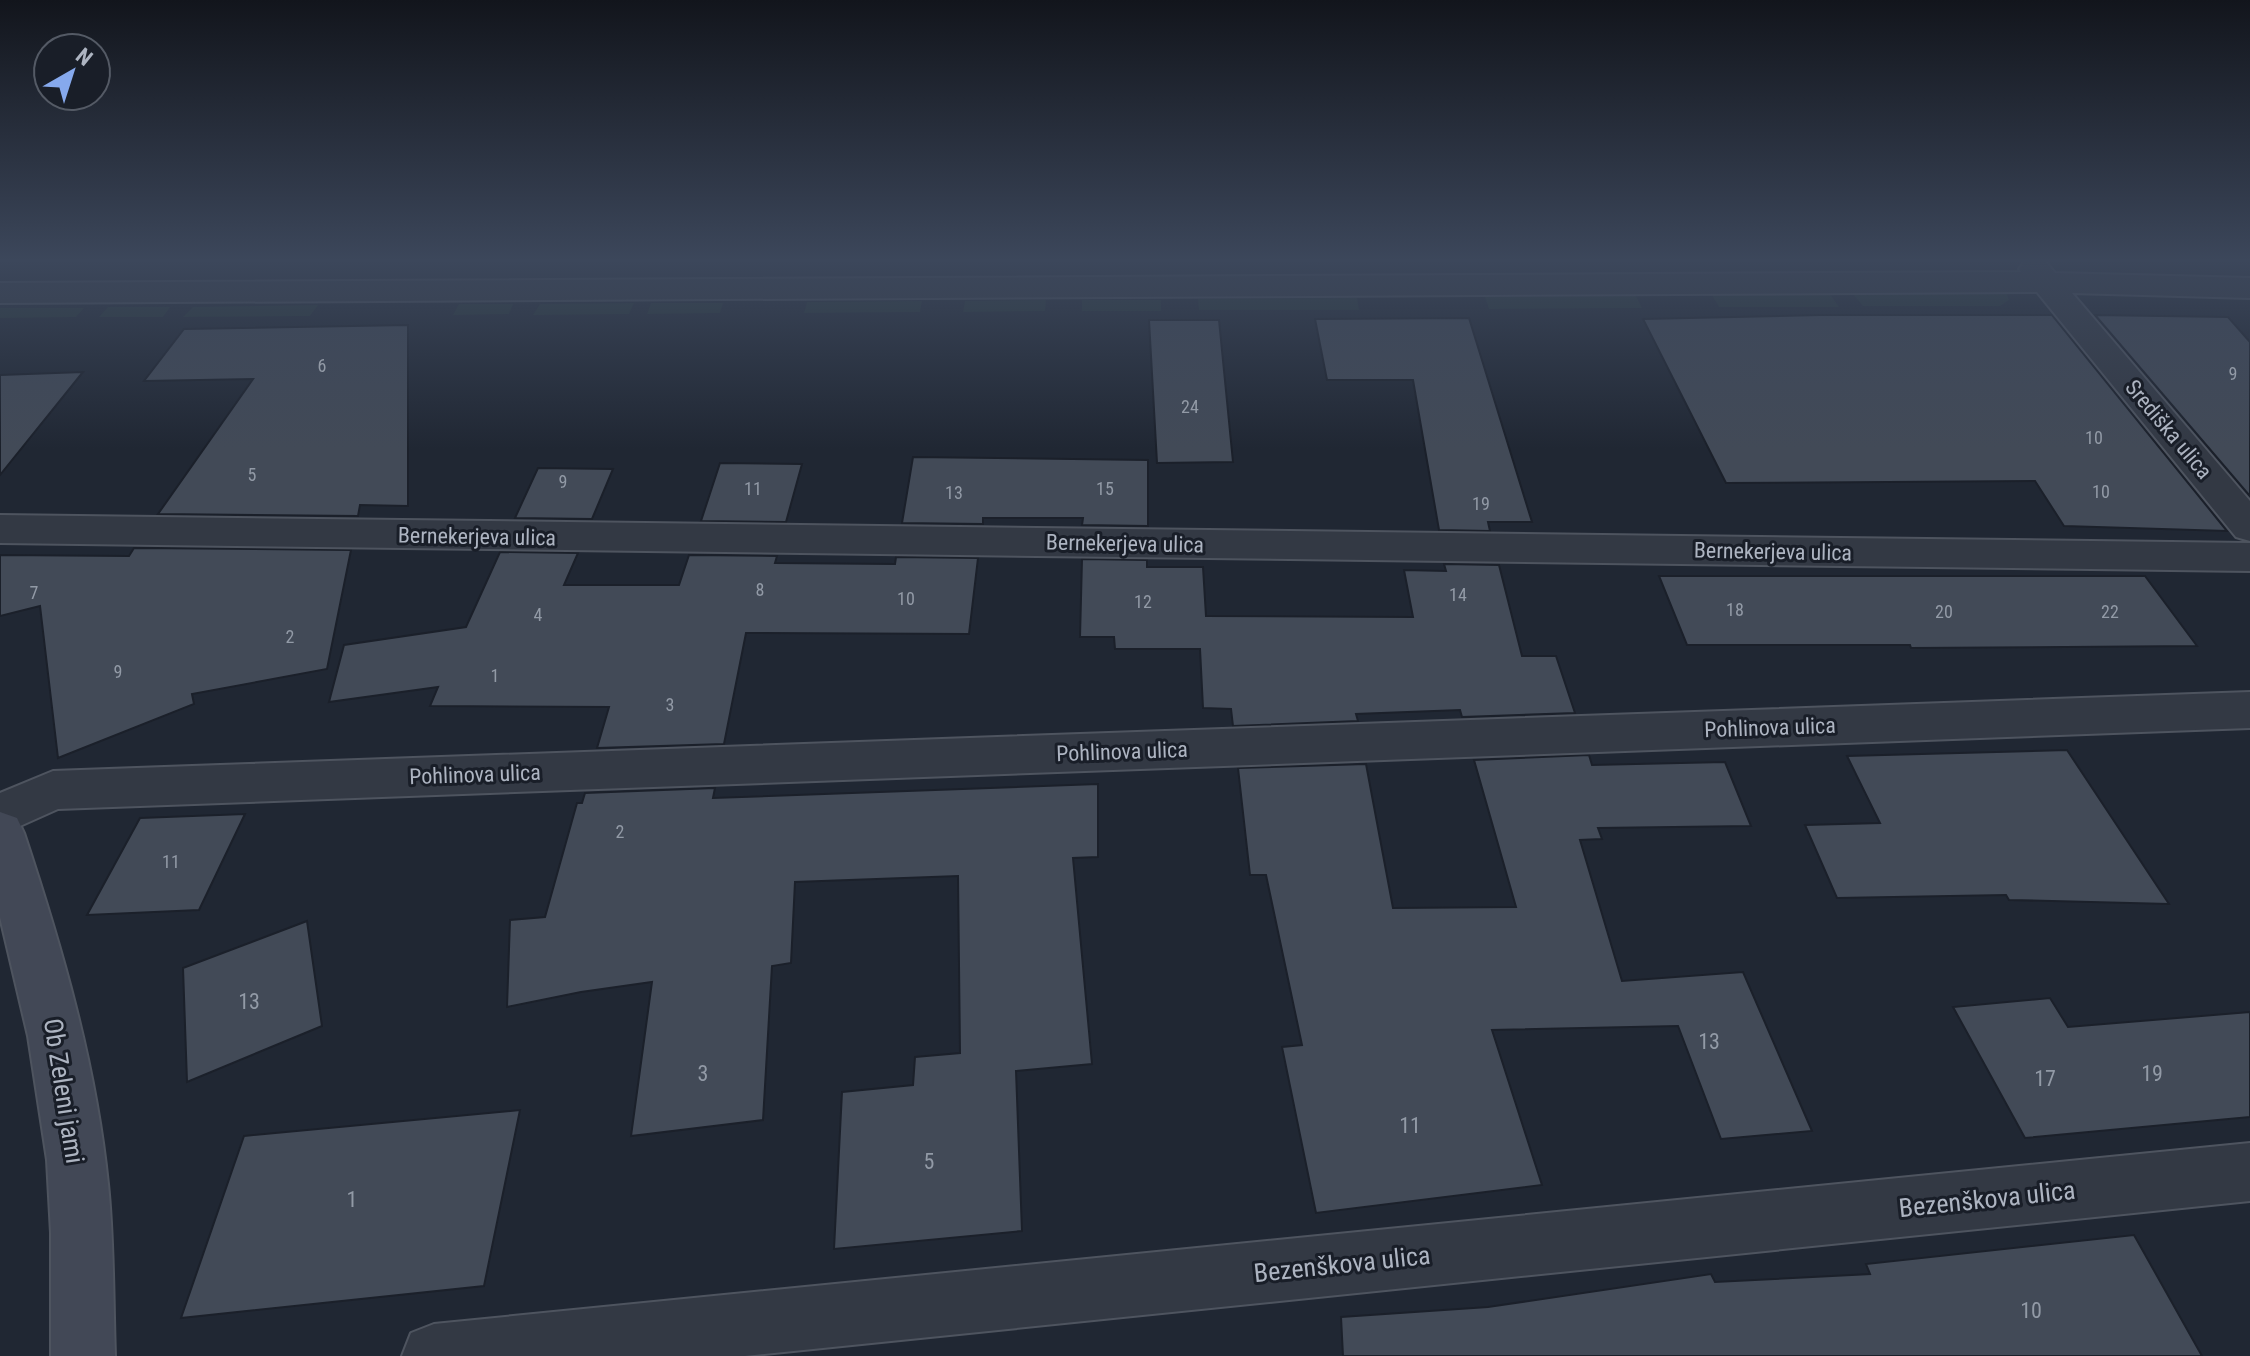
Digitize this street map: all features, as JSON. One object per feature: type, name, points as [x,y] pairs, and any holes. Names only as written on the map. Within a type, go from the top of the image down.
[{"type":"street","name":"Središka ulica","points":[[2080,322],[2250,527]]},
{"type":"street","name":"Bernekerjeva ulica","points":[[0,529],[2250,557]]},
{"type":"street","name":"Pohlinova ulica","points":[[0,815],[53,790],[2250,710]]},
{"type":"street","name":"Ob Zeleni jami","points":[[0,833],[38,956],[59,1046],[77,1163],[83,1356]]},
{"type":"street","name":"Bezenškova ulica","points":[[434,1356],[2250,1172]]},
{"type":"building","points":[[1149,322],[1219,322],[1233,462],[1157,463]]},
{"type":"building","points":[[1316,322],[1470,322],[1532,522],[1488,522],[1490,531],[1439,530],[1413,380],[1327,380]]},
{"type":"building","points":[[1645,322],[2058,322],[2227,531],[2064,526],[2035,481],[1726,483]]},
{"type":"building","points":[[2101,322],[2233,322],[2250,342],[2250,496]]},
{"type":"building","points":[[408,325],[408,506],[360,505],[358,516],[158,514],[253,379],[144,381],[184,329]]},
{"type":"building","points":[[83,372],[0,475],[0,375]]},
{"type":"building","points":[[913,457],[1148,460],[1148,526],[1082,525],[1083,518],[983,518],[983,524],[902,523]]},
{"type":"building","points":[[720,463],[802,464],[786,522],[701,521]]},
{"type":"building","points":[[538,468],[613,469],[592,519],[515,518]]},
{"type":"building","points":[[134,548],[351,550],[327,669],[192,694],[194,704],[58,758],[40,606],[0,616],[0,555],[129,556]]},
{"type":"building","points":[[500,552],[578,553],[564,585],[679,585],[689,555],[777,556],[775,563],[895,564],[896,557],[978,558],[969,634],[746,633],[724,744],[597,748],[609,707],[430,706],[438,687],[329,702],[344,645],[466,627]]},
{"type":"building","points":[[1082,559],[1147,560],[1147,567],[1203,567],[1206,616],[1413,617],[1404,570],[1446,571],[1444,564],[1499,565],[1522,656],[1556,656],[1575,713],[1462,717],[1460,710],[1356,714],[1358,721],[1233,726],[1231,709],[1203,708],[1200,649],[1115,649],[1114,637],[1080,637]]},
{"type":"building","points":[[1659,576],[2145,576],[2197,646],[1911,648],[1910,645],[1687,645]]},
{"type":"building","points":[[2067,750],[2169,904],[2009,900],[2006,895],[1837,898],[1805,825],[1880,823],[1847,756]]},
{"type":"building","points":[[1589,755],[1592,765],[1725,762],[1751,826],[1598,828],[1602,839],[1580,840],[1622,981],[1743,972],[1812,1131],[1721,1139],[1678,1026],[1492,1030],[1542,1185],[1316,1213],[1282,1047],[1302,1045],[1266,875],[1250,875],[1238,768],[1366,764],[1393,908],[1516,907],[1474,760]]},
{"type":"building","points":[[1098,784],[1098,857],[1073,858],[1092,1064],[1016,1071],[1022,1231],[834,1249],[842,1092],[913,1085],[915,1057],[960,1053],[958,876],[795,882],[791,963],[772,966],[763,1120],[631,1136],[652,982],[507,1007],[510,920],[545,917],[577,803],[582,803],[585,793],[715,788],[713,798]]},
{"type":"building","points":[[245,814],[199,910],[87,915],[140,818]]},
{"type":"building","points":[[307,921],[322,1026],[187,1082],[183,968]]},
{"type":"building","points":[[2050,998],[2068,1027],[2250,1012],[2250,1117],[2025,1138],[1953,1007]]},
{"type":"building","points":[[520,1110],[484,1286],[181,1318],[244,1136]]},
{"type":"building","points":[[2134,1235],[2202,1356],[1343,1356],[1341,1317],[1488,1307],[1711,1274],[1715,1282],[1870,1274],[1866,1264]]}]
